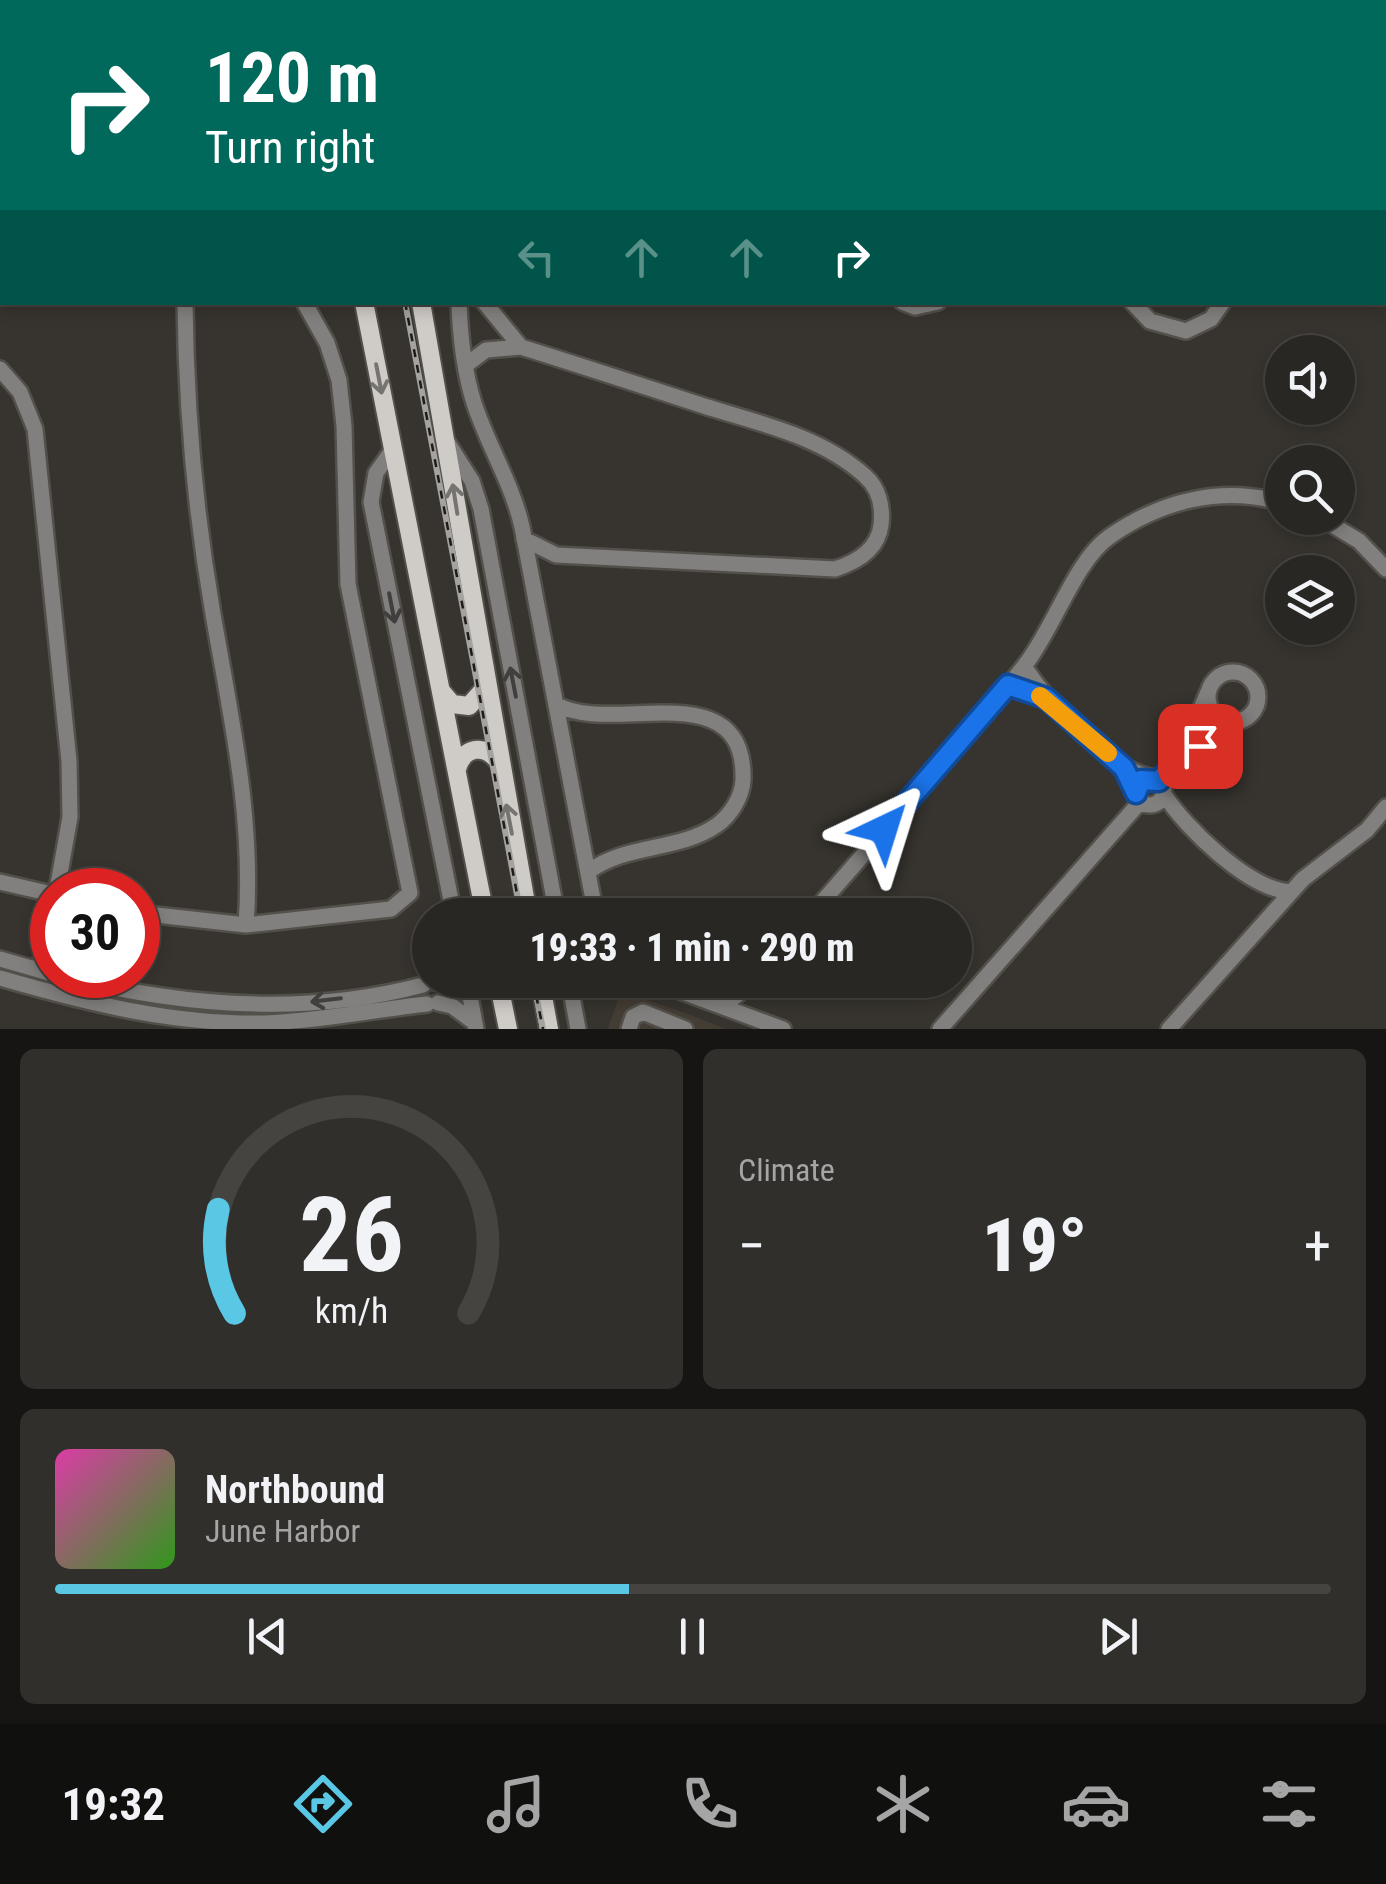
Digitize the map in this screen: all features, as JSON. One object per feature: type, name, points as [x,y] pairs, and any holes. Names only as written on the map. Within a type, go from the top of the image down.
[{"type":"main road","points":[[363,305],[482,898]]},
{"type":"main road","points":[[423,305],[485,688],[525,898]]},
{"type":"main road","points":[[442,691],[452,704],[469,706],[485,688]]},
{"type":"main road","points":[[456,769],[459,760],[474,749],[484,749],[498,761]]},
{"type":"main road","points":[[502,998],[508,1029]]},
{"type":"main road","points":[[543,998],[549,1029]]},
{"type":"street","points":[[185,305],[192,462],[242,786],[250,879],[246,924]]},
{"type":"street","points":[[160,915],[246,924],[391,909],[406,900],[411,884],[348,584],[339,380],[327,343],[306,305]]},
{"type":"street","points":[[459,305],[474,401],[504,468],[524,539],[593,898]]},
{"type":"street","points":[[1135,305],[1150,321],[1186,330],[1210,319],[1221,305]]},
{"type":"street","points":[[460,323],[493,314]]},
{"type":"street","points":[[493,314],[497,346]]},
{"type":"street","points":[[493,314],[521,347]]},
{"type":"street","points":[[466,365],[497,346],[521,347],[803,437],[865,476],[877,492],[882,512],[880,532],[870,550],[854,563],[835,569],[566,556],[539,550],[524,539]]},
{"type":"street","points":[[0,370],[20,392],[36,429],[66,693],[70,817],[60,868]]},
{"type":"street","points":[[446,440],[472,480],[480,510],[554,898]]},
{"type":"street","points":[[392,449],[376,473],[371,502],[451,898]]},
{"type":"street","points":[[825,898],[1024,666],[1105,540],[1152,510],[1204,496],[1265,498]]},
{"type":"street","points":[[1350,535],[1386,570]]},
{"type":"street","points":[[532,578],[566,556]]},
{"type":"street","points":[[1024,666],[1046,698],[1124,768],[1158,784],[1178,815],[1258,885],[1269,915]]},
{"type":"street","points":[[940,1029],[1182,754],[1208,692],[1224,674],[1248,678],[1257,700],[1253,711],[1182,754]]},
{"type":"street","points":[[1008,685],[1046,698]]},
{"type":"street","points":[[1208,692],[1215,715],[1238,722]]},
{"type":"street","points":[[556,704],[593,717]]},
{"type":"street","points":[[562,736],[593,717],[657,709],[696,715],[726,733],[743,764],[738,798],[717,824],[679,841],[619,854],[588,872]]},
{"type":"street","points":[[1124,768],[1142,800],[1178,815]]},
{"type":"street","points":[[1142,800],[1141,780],[1158,784]]},
{"type":"street","points":[[1168,1029],[1290,892],[1367,830],[1386,807]]},
{"type":"street","points":[[583,846],[619,854]]},
{"type":"street","points":[[0,882],[30,887]]},
{"type":"street","points":[[1258,885],[1290,892]]},
{"type":"street","points":[[0,958],[30,967]]},
{"type":"street","points":[[0,978],[152,1016],[320,1024],[432,1003],[452,1006],[476,1026]]},
{"type":"street","points":[[152,1016],[156,998],[267,1004],[412,987]]},
{"type":"street","points":[[404,989],[408,1006]]},
{"type":"street","points":[[470,998],[476,1026]]},
{"type":"street","points":[[572,998],[578,1029]]},
{"type":"street","points":[[706,998],[783,1029]]},
{"type":"street","points":[[725,1004],[732,998]]},
{"type":"street","points":[[752,1014],[753,998]]},
{"type":"street","points":[[629,1029],[632,1016],[642,1012],[685,1029]]},
{"type":"shaded area","points":[[619,998],[641,998],[726,1029],[608,1029]]},
{"type":"railway","points":[[406,305],[518,898]]},
{"type":"railway","points":[[537,998],[543,1029]]},
{"type":"slow traffic","points":[[1040,696],[1108,753]]},
{"type":"route","points":[[884,829],[1008,685],[1046,698],[1124,768],[1136,793],[1141,780],[1150,777],[1159,781],[1182,754],[1200,746]]}]
